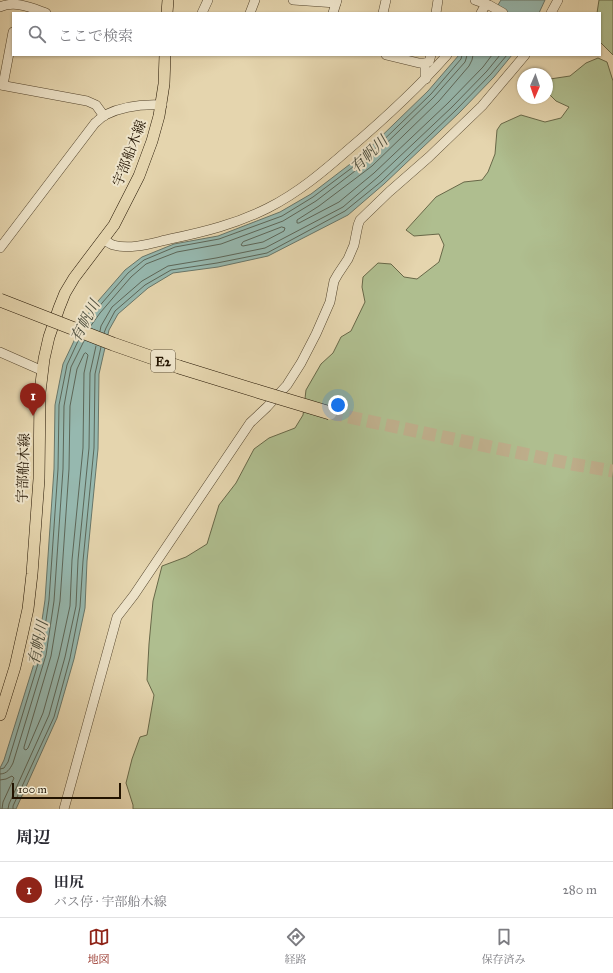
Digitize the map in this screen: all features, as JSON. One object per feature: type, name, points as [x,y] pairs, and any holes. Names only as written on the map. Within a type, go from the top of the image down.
[{"type":"highway","name":"E2","points":[[0,300],[113,344],[179,367],[330,413]]},
{"type":"main road","points":[[167,12],[168,0]]},
{"type":"main road","name":"宇部船木線","points":[[0,715],[15,667],[28,609],[32,574],[38,479],[40,392],[49,337],[58,308],[65,293],[74,278],[114,225],[139,176],[157,128],[162,105],[166,56]]},
{"type":"street","points":[[35,9],[39,0]]},
{"type":"street","points":[[202,12],[208,0]]},
{"type":"street","points":[[250,12],[255,0]]},
{"type":"street","points":[[294,0],[336,2],[333,12]]},
{"type":"street","points":[[383,12],[386,0]]},
{"type":"street","points":[[436,12],[438,0]]},
{"type":"street","points":[[476,0],[501,12]]},
{"type":"street","points":[[552,12],[558,0]]},
{"type":"street","points":[[3,3],[19,3],[43,12]]},
{"type":"street","points":[[17,12],[19,3]]},
{"type":"street","points":[[481,12],[487,4]]},
{"type":"street","points":[[12,37],[2,85],[87,101],[96,105],[104,116]]},
{"type":"street","points":[[390,56],[419,63],[430,62],[431,56]]},
{"type":"street","points":[[103,240],[112,245],[125,247],[147,244],[217,228],[244,219],[269,208],[292,194],[327,168],[372,130],[426,78],[446,56]]},
{"type":"street","points":[[64,809],[118,618],[250,423],[287,385],[301,363],[330,302],[334,281],[348,259],[354,245],[360,220],[388,192],[429,157],[482,106],[524,56]]},
{"type":"street","points":[[425,63],[426,78]]},
{"type":"street","points":[[0,248],[95,123],[104,116],[136,105],[162,105]]},
{"type":"street","points":[[0,352],[43,371]]},
{"type":"green space","points":[[599,0],[613,0],[613,55],[601,43],[601,12],[597,12]]},
{"type":"green space","points":[[598,58],[607,62],[613,81],[613,809],[133,809],[126,783],[132,759],[140,737],[147,735],[154,695],[147,680],[149,644],[153,601],[162,566],[186,557],[207,544],[219,505],[236,483],[254,449],[269,438],[295,428],[303,415],[306,390],[321,364],[333,353],[341,337],[351,331],[365,302],[362,287],[363,277],[378,263],[391,264],[404,277],[417,279],[439,262],[444,245],[439,234],[414,236],[406,230],[436,197],[464,182],[482,180],[488,172],[495,154],[497,130],[501,124],[521,115],[545,122],[561,118],[569,107],[553,98],[553,79],[570,76],[586,63]]},
{"type":"water","points":[[501,0],[545,0],[539,12],[494,12]]},
{"type":"water","name":"有帆川","points":[[458,56],[511,56],[494,77],[459,113],[384,184],[348,215],[268,256],[218,267],[173,273],[148,288],[118,314],[109,330],[99,374],[98,449],[87,561],[85,608],[74,659],[57,718],[16,809],[0,809],[0,768],[4,760],[37,654],[45,600],[54,469],[55,405],[63,364],[83,322],[92,308],[125,270],[142,257],[174,244],[218,236],[280,212],[311,194],[362,155],[428,91]]},
{"type":"tunnel","points":[[330,413],[572,464],[613,471]]},
{"type":"place","name":"田尻","points":[[33,416]]}]
